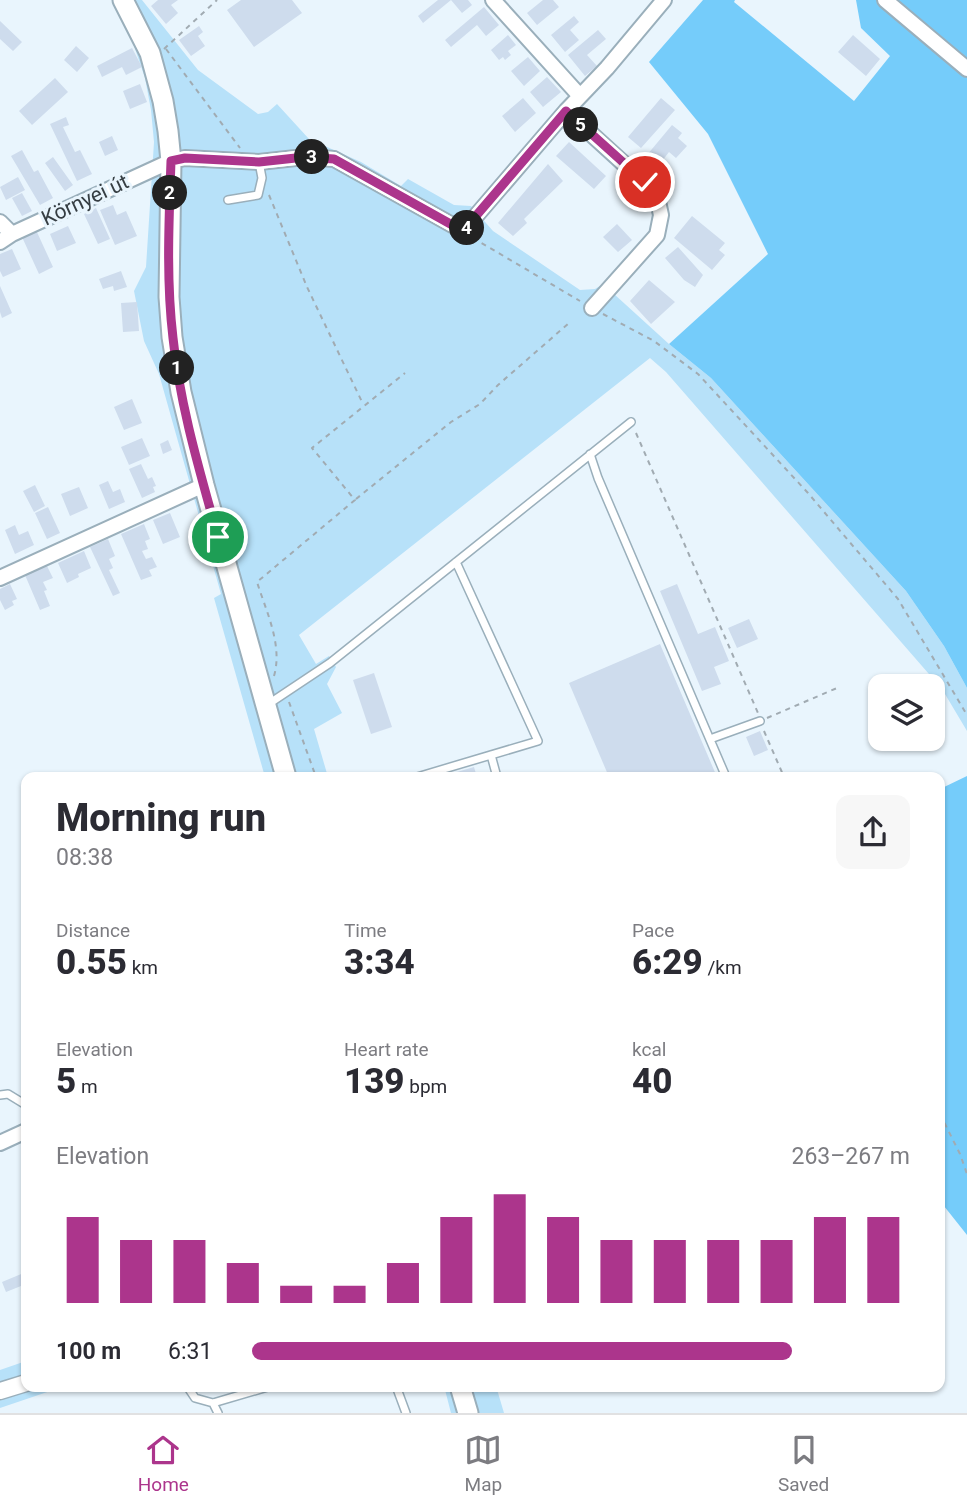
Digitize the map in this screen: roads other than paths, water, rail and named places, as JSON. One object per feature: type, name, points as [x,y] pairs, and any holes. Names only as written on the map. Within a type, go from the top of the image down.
[{"type":"main road","points":[[123,0],[158,51],[171,161],[169,253],[172,328],[181,392],[247,651],[285,772]]},
{"type":"main road","points":[[462,1392],[468,1413]]},
{"type":"street","points":[[493,0],[579,95]]},
{"type":"street","points":[[171,161],[185,158],[255,161],[305,157],[334,159],[463,231],[664,0]]},
{"type":"street","points":[[885,0],[967,69]]},
{"type":"street","points":[[566,111],[645,182],[657,197],[660,206],[657,235],[592,309]]},
{"type":"street","name":"Környei út","points":[[6,238],[171,161]]},
{"type":"street","points":[[0,222],[6,238]]},
{"type":"street","points":[[0,578],[204,485]]},
{"type":"street","points":[[0,1143],[21,1133]]},
{"type":"street","points":[[0,1391],[21,1384]]},
{"type":"lane","points":[[228,200],[258,195],[262,178],[255,161]]},
{"type":"lane","points":[[266,706],[330,663],[631,422]]},
{"type":"lane","points":[[590,454],[724,772]]},
{"type":"lane","points":[[433,772],[538,741],[456,562]]},
{"type":"lane","points":[[710,739],[760,721]]},
{"type":"lane","points":[[492,755],[496,772]]},
{"type":"lane","points":[[0,1095],[8,1094],[21,1102]]},
{"type":"lane","points":[[191,1392],[195,1398],[213,1403],[251,1392]]},
{"type":"lane","points":[[398,1392],[406,1413]]},
{"type":"lane","points":[[213,1403],[218,1413]]}]
